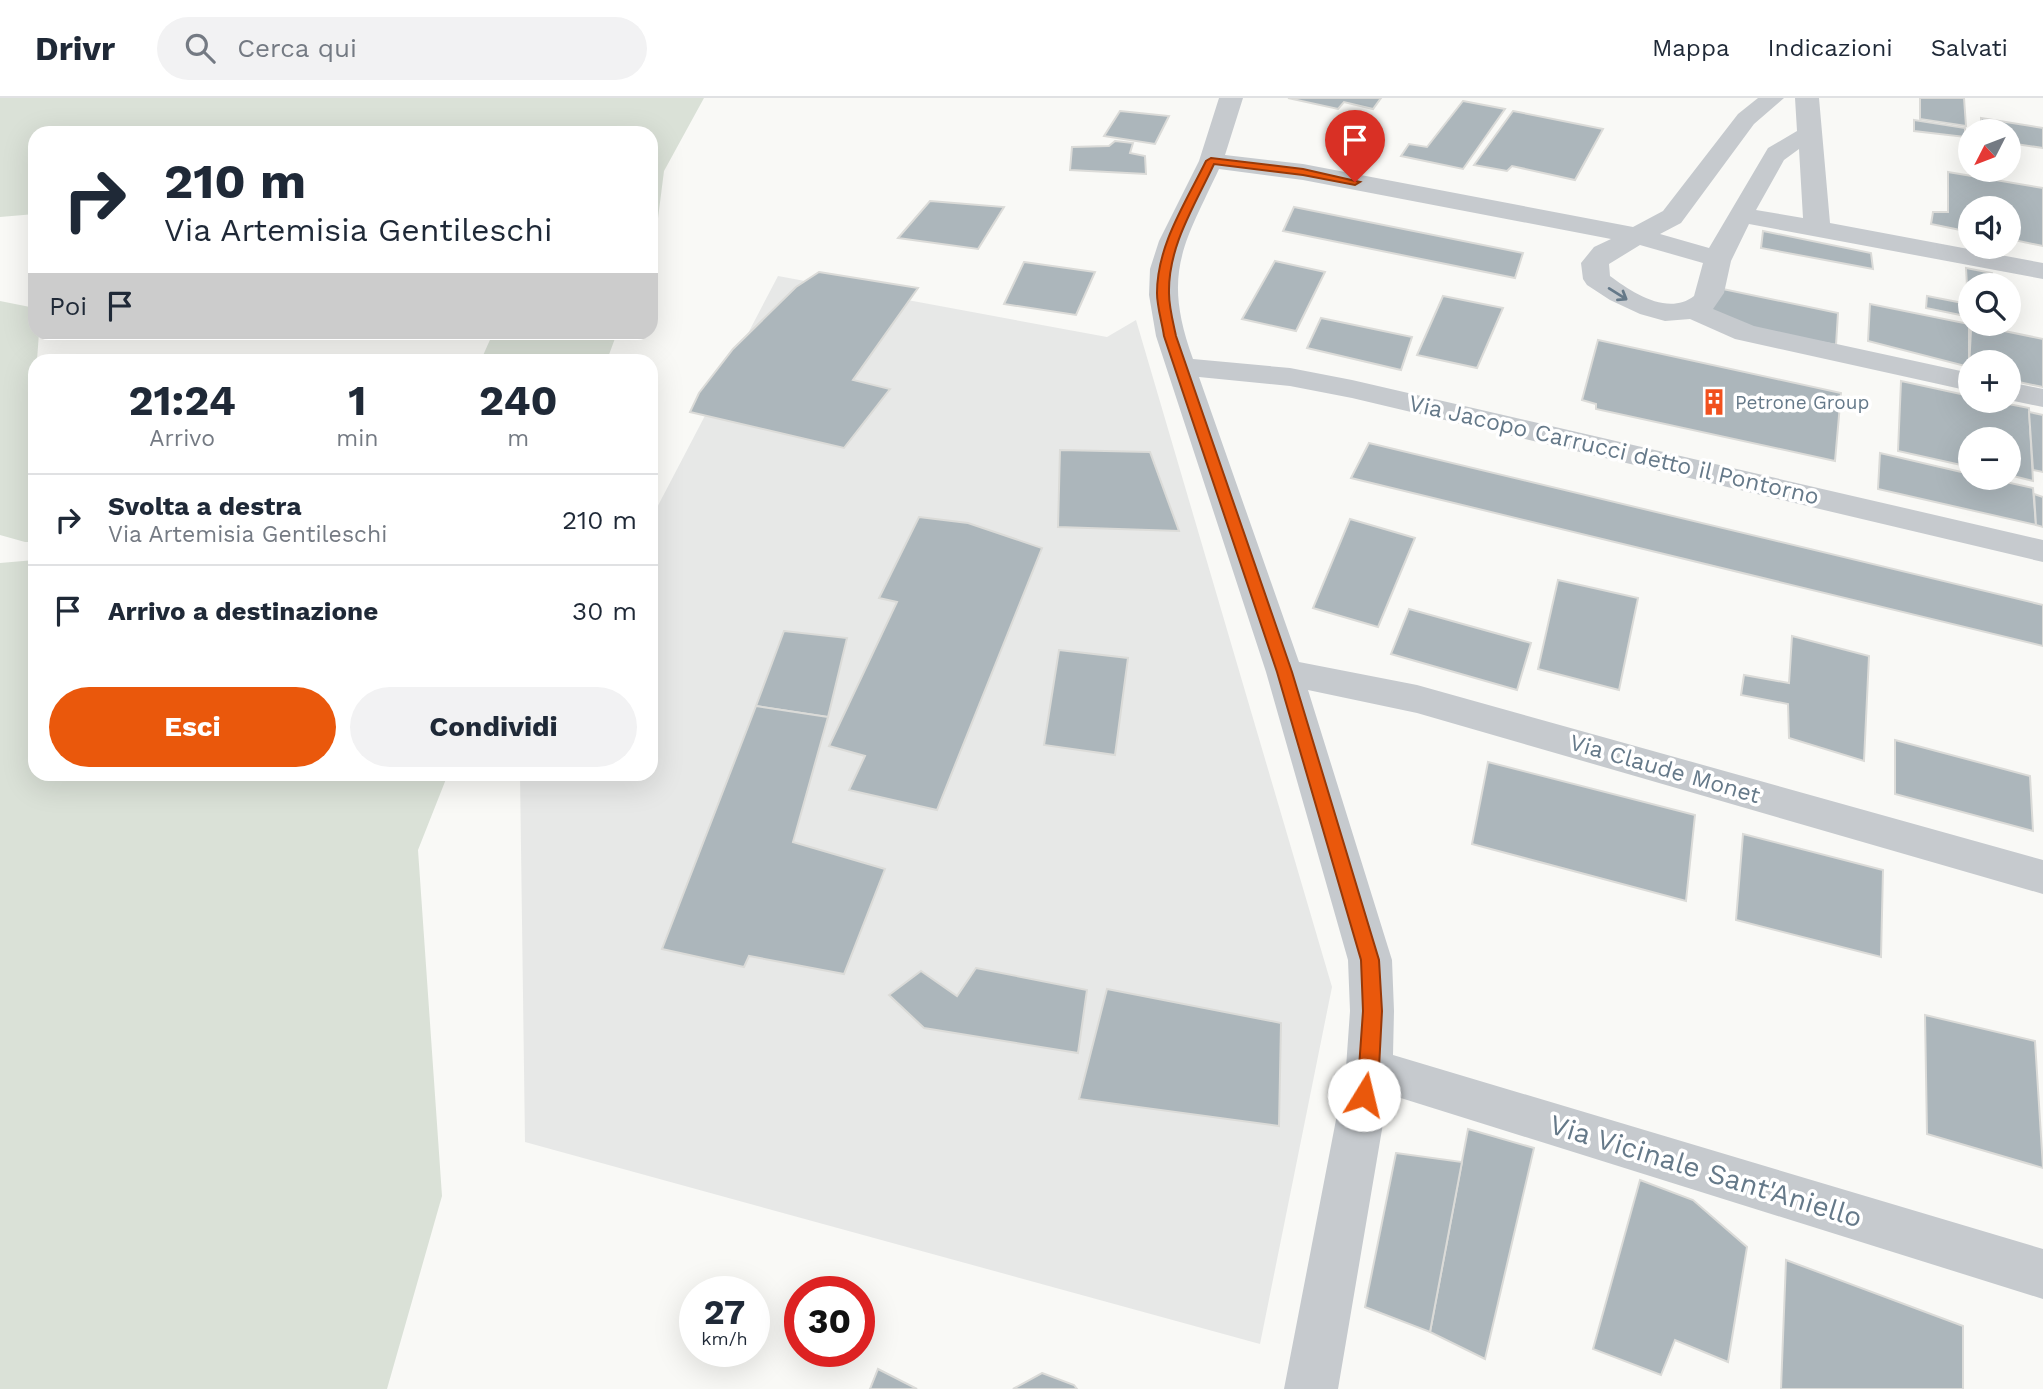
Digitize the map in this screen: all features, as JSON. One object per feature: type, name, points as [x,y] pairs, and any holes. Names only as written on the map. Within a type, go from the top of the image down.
[{"type":"street","points":[[1231,98],[1211,161],[1172,240],[1164,269],[1163,295],[1168,326],[1284,672],[1370,960],[1372,1011],[1369,1068],[1311,1389]]},
{"type":"street","points":[[1772,98],[1746,119],[1672,217],[1604,253],[1595,263],[1597,279],[1629,301],[1656,310],[1683,313],[1706,301],[1711,292],[1717,259],[1743,215],[1769,162],[1788,145],[1810,134]]},
{"type":"street","points":[[1807,98],[1817,229]]},
{"type":"street","points":[[1211,161],[1303,172],[1638,236],[1717,259]]},
{"type":"street","points":[[1743,215],[2043,271]]},
{"type":"street","points":[[1692,310],[1745,333],[1958,379]]},
{"type":"street","name":"Via Jacopo Carrucci detto il Pontorno","points":[[1182,367],[1290,377],[1352,389],[2043,551]]},
{"type":"street","points":[[2021,393],[2043,398]]},
{"type":"street","name":"Via Claude Monet","points":[[1284,672],[1418,699],[2043,877]]},
{"type":"street","name":"Via Vicinale Sant'Aniello","points":[[1369,1068],[2043,1274]]},
{"type":"shaded area","points":[[0,98],[704,98],[664,171],[658,218],[658,126],[28,126],[28,215],[0,217]]},
{"type":"shaded area","points":[[778,276],[1107,337],[1136,320],[1332,987],[1260,1344],[525,1142],[520,781],[658,781],[658,506]]},
{"type":"shaded area","points":[[0,301],[28,307],[28,340],[38,340],[37,354],[28,354],[28,542],[0,535]]},
{"type":"shaded area","points":[[490,340],[614,340],[609,354],[484,354]]},
{"type":"shaded area","points":[[28,561],[28,781],[445,781],[418,850],[442,1196],[387,1389],[0,1389],[0,563]]},
{"type":"building","points":[[1288,98],[1381,98],[1373,109],[1344,102],[1338,109]]},
{"type":"building","points":[[1920,98],[1964,98],[1966,119],[1958,119],[1958,125],[1920,119]]},
{"type":"building","points":[[1463,101],[1505,109],[1463,169],[1401,156],[1409,144],[1427,147]]},
{"type":"building","points":[[1120,111],[1169,116],[1155,144],[1104,136]]},
{"type":"building","points":[[1513,111],[1603,129],[1575,180],[1512,166],[1507,171],[1474,165]]},
{"type":"building","points":[[1914,120],[1958,127],[1958,136],[1914,131]]},
{"type":"building","points":[[2021,124],[2043,128],[2043,148],[2021,145]]},
{"type":"building","points":[[1115,141],[1133,143],[1130,153],[1145,156],[1146,174],[1070,170],[1072,147],[1109,146]]},
{"type":"building","points":[[1948,172],[1958,174],[1958,182],[2007,182],[2043,188],[2043,246],[2021,241],[2021,196],[1958,196],[1958,230],[1931,224],[1933,212],[1948,212]]},
{"type":"building","points":[[930,201],[1004,207],[978,249],[898,238]]},
{"type":"building","points":[[1294,207],[1523,253],[1515,278],[1283,231]]},
{"type":"building","points":[[1763,231],[1871,253],[1873,269],[1761,248]]},
{"type":"building","points":[[1275,261],[1325,272],[1296,331],[1242,319]]},
{"type":"building","points":[[1024,262],[1095,272],[1076,315],[1004,304]]},
{"type":"building","points":[[1966,268],[1992,273],[1966,273]]},
{"type":"building","points":[[819,272],[918,288],[853,380],[890,389],[844,448],[690,412],[699,393],[733,349],[796,287]]},
{"type":"building","points":[[1718,288],[1838,313],[1836,345],[1742,328],[1702,312]]},
{"type":"building","points":[[1443,296],[1503,308],[1477,368],[1417,355]]},
{"type":"building","points":[[1927,296],[1958,302],[1958,315],[1926,308]]},
{"type":"building","points":[[1870,304],[1958,322],[1958,336],[1969,336],[1969,350],[1958,350],[1958,364],[1868,341]]},
{"type":"building","points":[[1321,318],[1412,337],[1401,370],[1307,348]]},
{"type":"building","points":[[2021,334],[2043,339],[2043,387],[2021,382],[2021,350],[1970,350],[1971,336]]},
{"type":"building","name":"Petrone Group","points":[[1598,340],[1841,393],[1835,461],[1596,409],[1596,404],[1582,400]]},
{"type":"building","points":[[1901,381],[1958,393],[1958,413],[2021,413],[2021,406],[2029,408],[2033,481],[2021,478],[2021,427],[1958,427],[1958,464],[1898,451]]},
{"type":"building","points":[[2029,412],[2043,415],[2043,472],[2033,470]]},
{"type":"building","points":[[1369,443],[2043,605],[2043,646],[1351,478]]},
{"type":"building","points":[[1060,450],[1150,452],[1179,531],[1058,527]]},
{"type":"building","points":[[1880,453],[1958,471],[1958,490],[2021,490],[2021,485],[2033,488],[2036,525],[1878,489]]},
{"type":"building","points":[[2034,494],[2043,497],[2043,527],[2036,525]]},
{"type":"building","points":[[919,517],[968,523],[1042,548],[937,810],[849,790],[865,756],[829,746],[897,602],[879,598]]},
{"type":"building","points":[[1350,519],[1415,538],[1378,627],[1313,608]]},
{"type":"building","points":[[1558,580],[1638,598],[1619,690],[1538,669]]},
{"type":"building","points":[[1409,609],[1531,643],[1517,690],[1391,654]]},
{"type":"building","points":[[784,631],[847,638],[828,717],[756,706]]},
{"type":"building","points":[[1792,636],[1869,656],[1864,761],[1789,738],[1788,704],[1741,695],[1744,675],[1789,683]]},
{"type":"building","points":[[1059,650],[1128,658],[1115,755],[1044,745]]},
{"type":"building","points":[[756,706],[828,717],[793,842],[885,869],[844,974],[749,956],[744,967],[662,949]]},
{"type":"building","points":[[1895,740],[2030,776],[2033,831],[1895,794]]},
{"type":"building","points":[[1488,762],[1695,815],[1686,901],[1472,844]]},
{"type":"building","points":[[1743,834],[1883,870],[1881,957],[1736,920]]},
{"type":"building","points":[[976,968],[1087,990],[1078,1053],[924,1028],[889,995],[921,971],[957,996]]},
{"type":"building","points":[[1107,989],[1281,1023],[1279,1126],[1079,1099]]},
{"type":"building","points":[[1925,1015],[2035,1041],[2043,1168],[1927,1134]]},
{"type":"building","points":[[1468,1129],[1534,1148],[1485,1359],[1430,1332]]},
{"type":"building","points":[[1396,1153],[1462,1162],[1430,1332],[1365,1307]]},
{"type":"building","points":[[1640,1180],[1693,1200],[1747,1247],[1728,1362],[1675,1340],[1661,1375],[1593,1349]]},
{"type":"building","points":[[1786,1260],[1963,1326],[1963,1389],[1781,1389]]},
{"type":"building","points":[[878,1369],[917,1389],[870,1389]]},
{"type":"building","points":[[1042,1373],[1074,1385],[1077,1389],[1013,1389]]},
{"type":"place","name":"Petrone Group","points":[[1714,402]]},
{"type":"route","points":[[1355,182],[1255,165],[1211,161],[1172,240],[1164,269],[1163,295],[1170,336],[1284,672],[1370,960],[1372,1011],[1369,1068],[1364,1095]]}]
